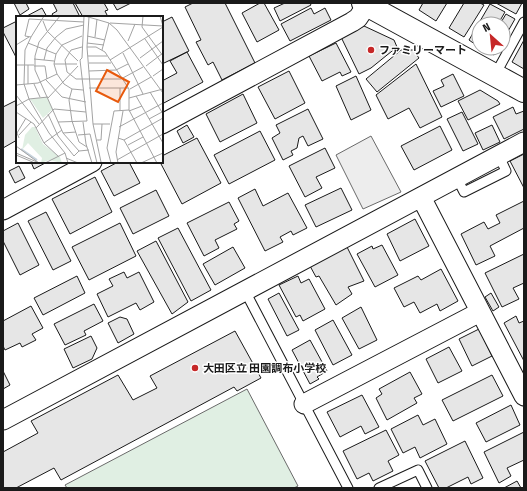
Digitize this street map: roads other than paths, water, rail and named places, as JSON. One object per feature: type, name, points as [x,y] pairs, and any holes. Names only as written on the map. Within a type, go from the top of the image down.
[{"type":"street","points":[[163,123],[352,22],[358,18],[366,4],[524,91]]},
{"type":"street","points":[[3,420],[524,142]]},
{"type":"street","points":[[3,210],[90,163]]},
{"type":"street","points":[[421,197],[524,396]]},
{"type":"street","points":[[304,404],[480,312]]},
{"type":"lane","points":[[495,75],[524,22]]},
{"type":"lane","points":[[245,291],[348,488]]},
{"type":"lane","points":[[379,488],[418,470],[427,488]]},
{"type":"place","name":"ファミリーマート","points":[[371,50]]},
{"type":"place","name":"大田区立 田園調布小学校","points":[[195,368]]}]
